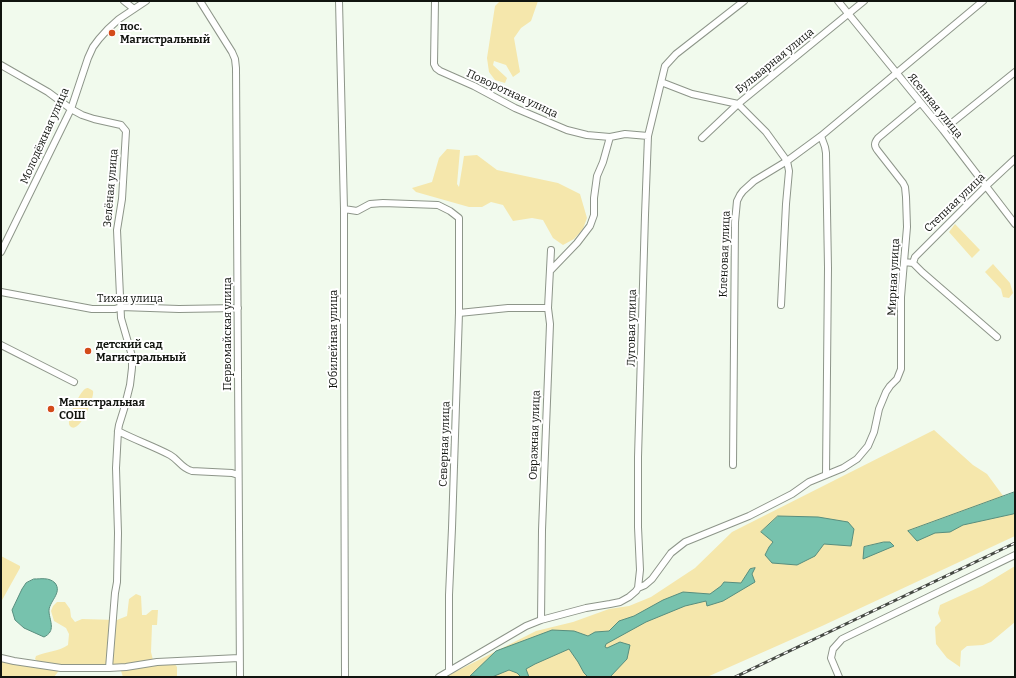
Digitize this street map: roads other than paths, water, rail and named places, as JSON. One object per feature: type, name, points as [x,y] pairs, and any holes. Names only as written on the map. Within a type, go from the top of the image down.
[{"type":"street","points":[[124,1],[134,9]]},
{"type":"street","name":"Молодёжная улица","points":[[1,252],[71,109],[93,47],[108,29],[119,19],[146,1]]},
{"type":"street","name":"Первомайская улица","points":[[200,1],[232,52],[235,59],[236,68],[240,677]]},
{"type":"street","name":"Юбилейная улица","points":[[339,1],[344,209],[345,677]]},
{"type":"street","name":"Поворотная улица","points":[[436,1],[434,64],[440,71],[474,86],[515,108],[567,130],[587,135],[610,137],[625,134],[648,136]]},
{"type":"street","name":"Луговая улица","points":[[637,590],[640,570],[638,527],[638,457],[648,136],[665,66],[676,54],[744,1]]},
{"type":"street","name":"Ясенная улица","points":[[838,1],[943,130],[1015,224]]},
{"type":"street","name":"Бульварная улица","points":[[702,138],[738,104],[864,1]]},
{"type":"street","name":"Кленовая улица","points":[[733,465],[735,238],[737,201],[740,195],[754,181],[787,161],[821,136],[983,1]]},
{"type":"street","name":"Зелёная улица","points":[[1,65],[48,92],[82,115],[121,125],[126,131],[122,199],[117,230],[121,318],[132,356],[132,368],[130,385],[118,431],[116,468],[118,533],[117,582],[109,668]]},
{"type":"street","points":[[943,130],[1015,72]]},
{"type":"street","points":[[661,82],[692,94],[738,104],[766,132],[787,161],[789,171],[781,305]]},
{"type":"street","name":"Мирная улица","points":[[826,475],[844,468],[853,462],[868,446],[874,432],[879,409],[886,392],[897,379],[901,369],[901,297],[907,227],[905,187],[878,151],[875,146],[875,141],[920,103]]},
{"type":"street","points":[[439,677],[526,626],[541,620],[586,608],[620,602],[652,579],[671,553],[685,542],[749,516],[792,494],[809,482],[826,475],[828,268],[826,153],[821,136]]},
{"type":"street","points":[[551,270],[590,226],[594,215],[594,198],[597,176],[603,162],[610,137]]},
{"type":"street","name":"Степная улица","points":[[913,263],[920,252],[1015,159]]},
{"type":"street","name":"Северная улица","points":[[344,209],[357,211],[370,204],[383,203],[438,205],[450,210],[460,218],[459,313],[449,595],[449,671]]},
{"type":"street","name":"Овражная улица","points":[[541,620],[542,530],[550,324],[548,308],[552,250]]},
{"type":"street","points":[[904,262],[913,263],[997,337]]},
{"type":"street","name":"Тихая улица","points":[[1,292],[92,309],[115,309],[121,307],[179,309],[238,308]]},
{"type":"street","points":[[459,313],[508,308],[548,308]]},
{"type":"street","points":[[1,345],[74,382]]},
{"type":"street","points":[[118,431],[172,456],[186,470],[232,472],[238,475]]},
{"type":"street","points":[[839,677],[831,658],[833,649],[842,639],[1015,554]]},
{"type":"street","points":[[1,658],[61,668],[109,668],[157,662],[239,658]]},
{"type":"railway","points":[[735,677],[1015,543]]},
{"type":"place","name":"пос. Магистральный","points":[[112,33]]},
{"type":"place","name":"детский сад Магистральный","points":[[88,351]]},
{"type":"place","name":"Магистральная СОШ","points":[[51,409]]}]
